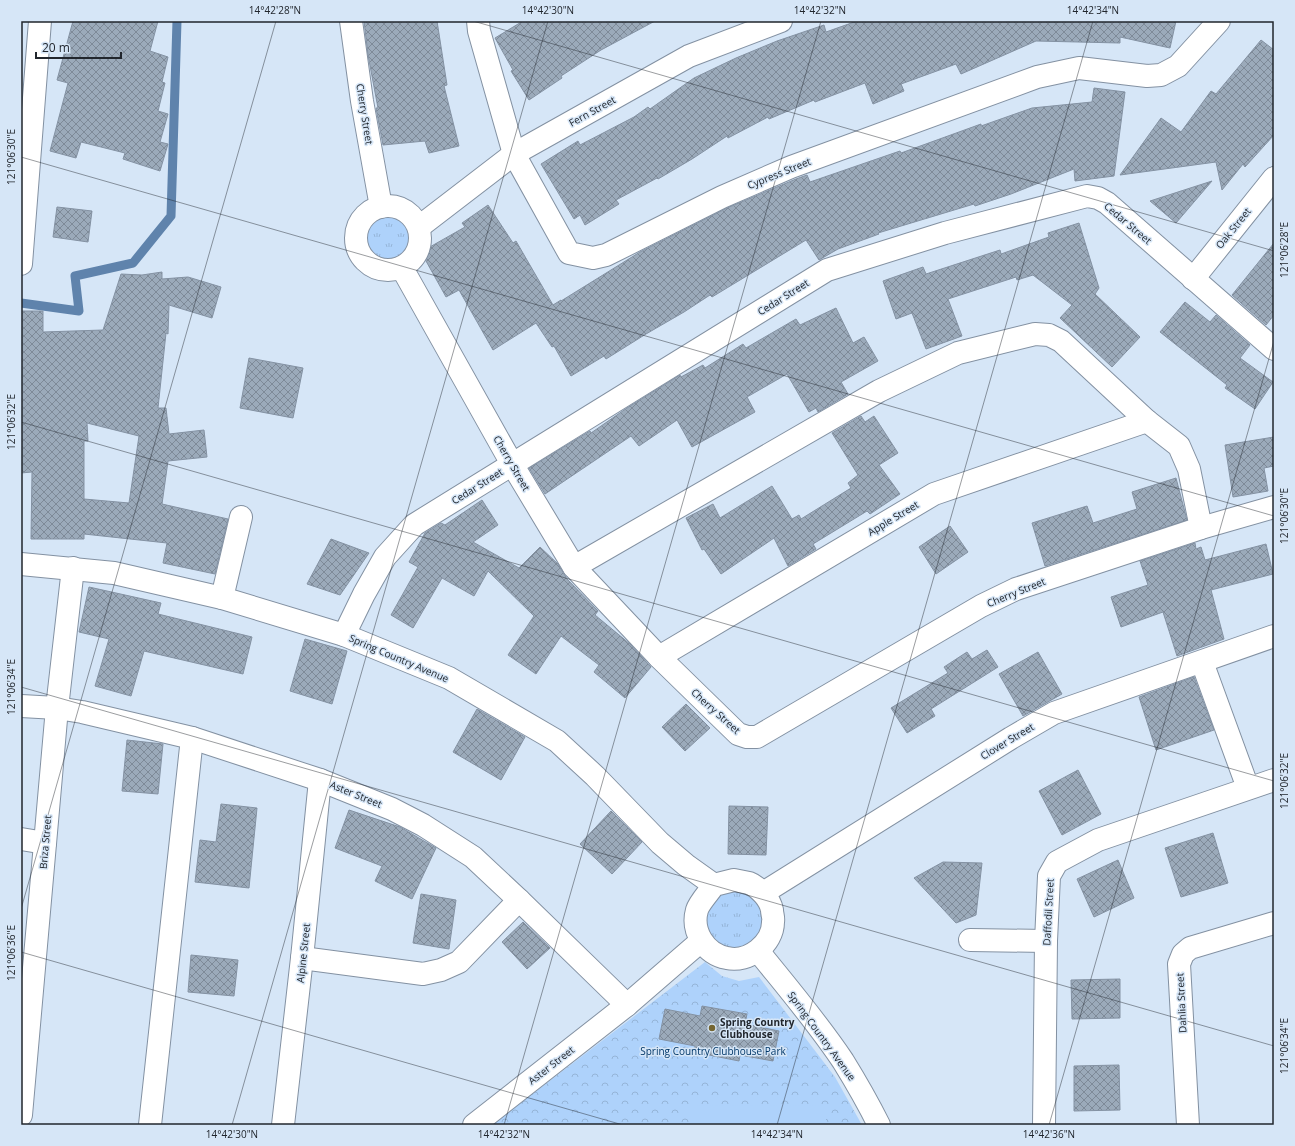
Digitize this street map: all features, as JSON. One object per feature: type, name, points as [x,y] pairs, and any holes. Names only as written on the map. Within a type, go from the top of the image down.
[{"type":"street","points":[[21,264],[40,21]]},
{"type":"street","name":"Cherry Street","points":[[351,21],[362,101],[381,207]]},
{"type":"street","name":"Fern Street","points":[[419,228],[514,154],[690,56],[781,21]]},
{"type":"street","name":"Cypress Street","points":[[484,24],[514,154],[569,253],[593,258],[606,255],[722,197],[791,167],[1037,77],[1079,68],[1147,76],[1162,75],[1178,66],[1219,21]]},
{"type":"street","name":"Oak Street","points":[[1193,279],[1274,178]]},
{"type":"street","name":"Cedar Street","points":[[344,635],[364,594],[385,557],[414,525],[827,270],[945,233],[1087,196],[1098,198],[1107,203],[1274,349]]},
{"type":"street","points":[[381,207],[397,207],[410,214],[419,228],[420,243],[414,258],[402,268],[387,271],[372,267],[361,256],[356,241],[358,226],[367,214],[381,207]]},
{"type":"street","name":"Cherry Street","points":[[402,268],[512,464],[574,567],[659,657],[738,734],[747,737],[757,738],[981,606],[1016,589],[1201,528],[1274,507]]},
{"type":"street","points":[[574,567],[879,391],[958,353],[1035,334],[1049,335],[1061,341],[1147,421],[1179,446],[1189,469],[1201,528]]},
{"type":"street","name":"Apple Street","points":[[659,657],[934,494],[1147,421]]},
{"type":"street","points":[[222,598],[240,517]]},
{"type":"street","name":"Spring Country Avenue","points":[[21,564],[114,573],[222,598],[344,635],[449,678],[557,741],[595,776],[660,843],[686,865],[714,885]]},
{"type":"street","name":"Briza Street","points":[[21,1115],[57,708],[73,568]]},
{"type":"street","name":"Clover Street","points":[[763,893],[1010,738],[1054,713],[1274,636]]},
{"type":"street","points":[[1202,662],[1248,788]]},
{"type":"street","name":"Aster Street","points":[[21,706],[57,708],[82,712],[192,738],[320,780],[392,810],[423,825],[473,857],[627,1005]]},
{"type":"street","points":[[150,1125],[192,738]]},
{"type":"street","name":"Alpine Street","points":[[283,1125],[320,780]]},
{"type":"street","name":"Daffodil Street","points":[[1044,1125],[1046,941],[1049,876],[1057,862],[1098,840],[1274,780]]},
{"type":"street","points":[[21,840],[45,843]]},
{"type":"street","points":[[734,880],[750,883],[763,893],[771,907],[774,923],[769,939],[758,951],[743,958],[727,958],[712,952],[701,940],[695,925],[697,908],[714,885],[734,880]]},
{"type":"street","points":[[302,958],[423,974],[441,970],[459,962],[519,900]]},
{"type":"street","name":"Dahlia Street","points":[[1188,1125],[1179,964],[1183,954],[1190,948],[1274,923]]},
{"type":"street","name":"Aster Street","points":[[474,1125],[627,1005],[701,940]]},
{"type":"street","points":[[970,940],[1046,941]]},
{"type":"street","name":"Spring Country Avenue","points":[[758,951],[813,1019],[842,1060],[879,1125]]},
{"type":"green space","points":[[388,211],[399,213],[408,219],[414,228],[416,239],[414,250],[408,259],[399,265],[388,267],[377,265],[368,259],[362,250],[360,239],[362,228],[368,219],[377,213]]},
{"type":"green space","points":[[735,884],[769,908],[756,948],[715,949],[701,909],[709,896]]},
{"type":"green space","name":"Spring Country Clubhouse Park","points":[[705,962],[722,976],[739,981],[759,977],[835,1077],[862,1125],[492,1125]]},
{"type":"green space","points":[[690,1105],[826,1106],[826,1125],[690,1125]]},
{"type":"building","points":[[73,21],[158,21],[150,51],[168,57],[162,82],[165,83],[158,111],[168,114],[160,142],[168,144],[160,171],[123,159],[125,153],[81,142],[76,158],[50,151],[68,83],[57,80]]},
{"type":"building","points":[[364,21],[437,21],[447,85],[444,86],[459,146],[429,153],[425,141],[383,145],[376,108],[378,108],[368,55]]},
{"type":"building","points":[[523,21],[655,21],[601,50],[561,76],[562,78],[529,100],[511,71],[513,70],[495,38]]},
{"type":"building","points":[[857,21],[1176,21],[1170,48],[1120,37],[1120,43],[1036,41],[961,74],[956,64],[901,84],[904,91],[873,104],[865,83],[815,102],[814,100],[769,119],[768,117],[728,138],[727,136],[658,179],[657,178],[616,200],[619,204],[585,225],[580,215],[574,219],[541,164],[578,141],[580,145],[634,117],[648,107],[650,109],[694,78],[736,58],[777,41],[824,25],[826,32]]},
{"type":"building","points":[[1261,40],[1274,50],[1274,135],[1245,167],[1243,164],[1222,190],[1216,162],[1120,175],[1161,118],[1181,132],[1211,91],[1216,94]]},
{"type":"building","points":[[1094,88],[1125,92],[1114,176],[1075,181],[1074,169],[1011,194],[975,206],[974,204],[878,233],[879,234],[838,249],[819,260],[806,240],[712,297],[710,295],[606,359],[604,356],[571,376],[554,346],[552,347],[536,323],[493,350],[459,290],[446,297],[421,252],[465,227],[462,223],[488,205],[513,243],[516,241],[553,305],[640,252],[727,208],[796,179],[807,175],[810,182],[900,151],[901,153],[981,124],[981,126],[1032,108],[1092,102]]},
{"type":"building","points":[[1212,181],[1176,223],[1150,201]]},
{"type":"building","points":[[57,207],[92,211],[88,242],[53,237]]},
{"type":"building","points":[[1079,223],[1099,288],[1095,294],[1140,337],[1112,367],[1060,318],[1072,305],[1033,275],[1017,280],[1016,277],[948,299],[962,336],[926,349],[912,313],[896,319],[883,281],[923,267],[926,274],[1000,250],[1001,254],[1049,237],[1048,233]]},
{"type":"building","points":[[1274,243],[1274,315],[1266,325],[1232,295]]},
{"type":"building","points":[[162,272],[162,279],[188,277],[221,287],[212,318],[169,305],[168,334],[166,333],[158,408],[166,408],[169,434],[204,430],[207,457],[168,461],[162,504],[228,519],[215,574],[163,563],[167,543],[84,534],[84,539],[31,539],[32,472],[21,473],[21,311],[43,311],[43,332],[103,330],[121,274],[142,275]],"holes":[[[87,423],[139,436],[129,503],[84,499],[84,441],[88,441]]]},
{"type":"building","points":[[1185,302],[1210,322],[1216,315],[1250,345],[1240,358],[1273,382],[1255,409],[1225,388],[1227,385],[1160,332]]},
{"type":"building","points":[[836,308],[853,343],[864,337],[878,361],[841,382],[848,394],[818,412],[816,408],[809,412],[787,374],[747,397],[755,412],[692,447],[677,420],[639,446],[631,436],[545,494],[529,468],[590,431],[591,433],[627,408],[680,375],[681,377],[703,365],[705,368],[743,344],[746,348],[796,319],[800,325]]},
{"type":"building","points":[[249,358],[303,368],[293,418],[240,408]]},
{"type":"building","points":[[861,416],[865,422],[874,416],[898,453],[879,465],[900,494],[870,514],[867,511],[813,544],[816,549],[788,566],[774,538],[721,574],[704,549],[702,550],[686,518],[713,504],[720,518],[772,486],[792,519],[799,515],[801,519],[851,488],[848,483],[858,475],[832,433]]},
{"type":"building","points":[[1274,437],[1274,466],[1264,468],[1268,491],[1233,497],[1225,445]]},
{"type":"building","points":[[1176,478],[1187,520],[1045,566],[1032,523],[1087,506],[1093,523],[1137,509],[1132,492]]},
{"type":"building","points":[[482,500],[498,525],[473,542],[519,568],[540,547],[558,564],[567,579],[598,611],[595,615],[630,644],[651,667],[625,698],[594,672],[599,665],[561,636],[536,674],[508,655],[534,616],[488,571],[474,596],[442,578],[413,628],[391,615],[418,567],[409,562],[425,533],[441,523],[445,525]]},
{"type":"building","points":[[950,526],[968,552],[936,574],[919,547]]},
{"type":"building","points":[[331,539],[369,553],[340,595],[307,584]]},
{"type":"building","points":[[1195,543],[1196,549],[1201,547],[1205,560],[1266,544],[1273,574],[1211,590],[1224,639],[1177,656],[1163,612],[1121,627],[1111,597],[1148,585],[1140,561]]},
{"type":"building","points":[[89,587],[161,603],[158,614],[252,637],[243,674],[144,651],[131,696],[95,686],[109,639],[79,632]]},
{"type":"building","points":[[305,639],[347,651],[332,704],[290,691]]},
{"type":"building","points":[[987,650],[998,667],[931,709],[935,716],[907,733],[891,708],[948,673],[944,667],[967,652],[972,659]]},
{"type":"building","points":[[1038,652],[1062,694],[1023,716],[999,674]]},
{"type":"building","points":[[1194,677],[1214,730],[1156,750],[1139,697]]},
{"type":"building","points":[[686,704],[710,728],[685,751],[662,727]]},
{"type":"building","points":[[477,709],[525,737],[501,780],[453,752]]},
{"type":"building","points":[[127,740],[163,744],[158,794],[122,791]]},
{"type":"building","points":[[1078,770],[1101,814],[1062,835],[1039,791]]},
{"type":"building","points":[[221,804],[257,808],[249,888],[195,882],[200,840],[216,842]]},
{"type":"building","points":[[729,806],[768,807],[766,855],[728,854]]},
{"type":"building","points":[[349,810],[400,827],[436,848],[412,899],[375,881],[382,866],[335,848]]},
{"type":"building","points":[[611,811],[642,842],[612,874],[580,844]]},
{"type":"building","points":[[1213,833],[1228,883],[1181,897],[1165,848]]},
{"type":"building","points":[[1118,860],[1134,898],[1094,917],[1077,879]]},
{"type":"building","points":[[943,862],[982,863],[976,915],[956,923],[914,878]]},
{"type":"building","points":[[421,894],[456,900],[449,949],[413,943]]},
{"type":"building","points":[[523,922],[550,948],[527,969],[502,942]]},
{"type":"building","points":[[191,955],[238,960],[234,996],[188,992]]},
{"type":"building","points":[[1120,979],[1120,1018],[1072,1019],[1071,980]]},
{"type":"building","name":"Spring Country Clubhouse","points":[[702,1006],[747,1014],[745,1024],[779,1031],[773,1061],[740,1055],[739,1061],[694,1052],[695,1046],[659,1039],[665,1009],[700,1016]]},
{"type":"building","points":[[1119,1065],[1120,1110],[1074,1111],[1074,1066]]},
{"type":"waterway","points":[[21,303],[79,311],[75,276],[133,263],[171,216],[177,21]]},
{"type":"place","name":"Spring Country Clubhouse","points":[[712,1028]]}]
